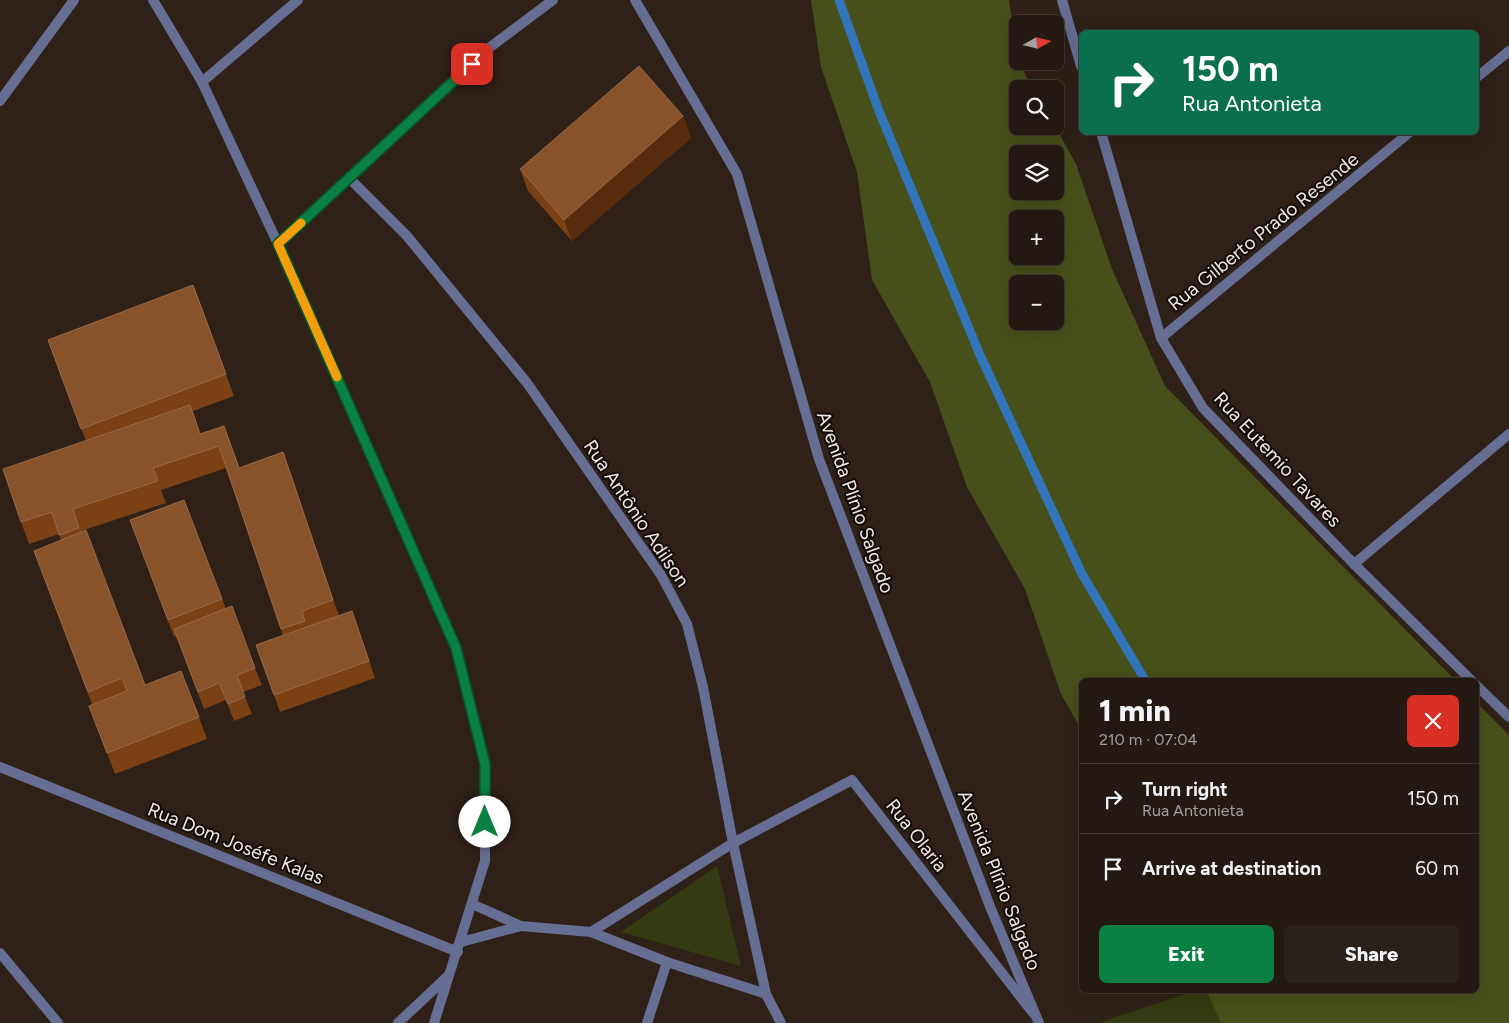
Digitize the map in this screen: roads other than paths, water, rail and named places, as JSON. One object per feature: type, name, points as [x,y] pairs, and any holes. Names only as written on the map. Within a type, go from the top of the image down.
[{"type":"street","points":[[0,101],[74,0]]},
{"type":"street","points":[[154,0],[202,82],[278,244],[456,648],[485,764],[485,861],[434,1023]]},
{"type":"street","points":[[202,82],[298,0]]},
{"type":"street","points":[[278,244],[350,179],[485,51],[553,0]]},
{"type":"street","name":"Avenida Plínio Salgado","points":[[635,0],[737,174],[818,459],[990,909],[1038,1021]]},
{"type":"street","points":[[1062,0],[1079,59]]},
{"type":"street","points":[[1479,76],[1509,51]]},
{"type":"street","name":"Rua Eutemio Tavares","points":[[1102,135],[1161,338],[1203,408],[1354,564],[1469,678]]},
{"type":"street","name":"Rua Gilberto Prado Resende","points":[[1161,338],[1406,135]]},
{"type":"street","name":"Rua Antônio Adilson","points":[[350,179],[407,236],[527,383],[661,575],[687,624],[703,687],[733,843],[766,994],[780,1023]]},
{"type":"street","points":[[1354,564],[1509,434]]},
{"type":"street","points":[[1479,688],[1509,717]]},
{"type":"street","name":"Rua Dom Joséfe Kalas","points":[[0,767],[459,947]]},
{"type":"street","name":"Rua Olaria","points":[[733,843],[852,780],[1038,1021]]},
{"type":"street","points":[[592,932],[733,843]]},
{"type":"street","points":[[472,904],[521,926],[592,932],[667,962],[766,994]]},
{"type":"street","points":[[459,947],[521,926]]},
{"type":"street","points":[[0,953],[58,1023]]},
{"type":"street","points":[[647,1023],[667,962]]},
{"type":"street","points":[[398,1023],[450,974]]},
{"type":"waterway","points":[[839,0],[879,111],[980,355],[1082,574],[1144,678]]}]
